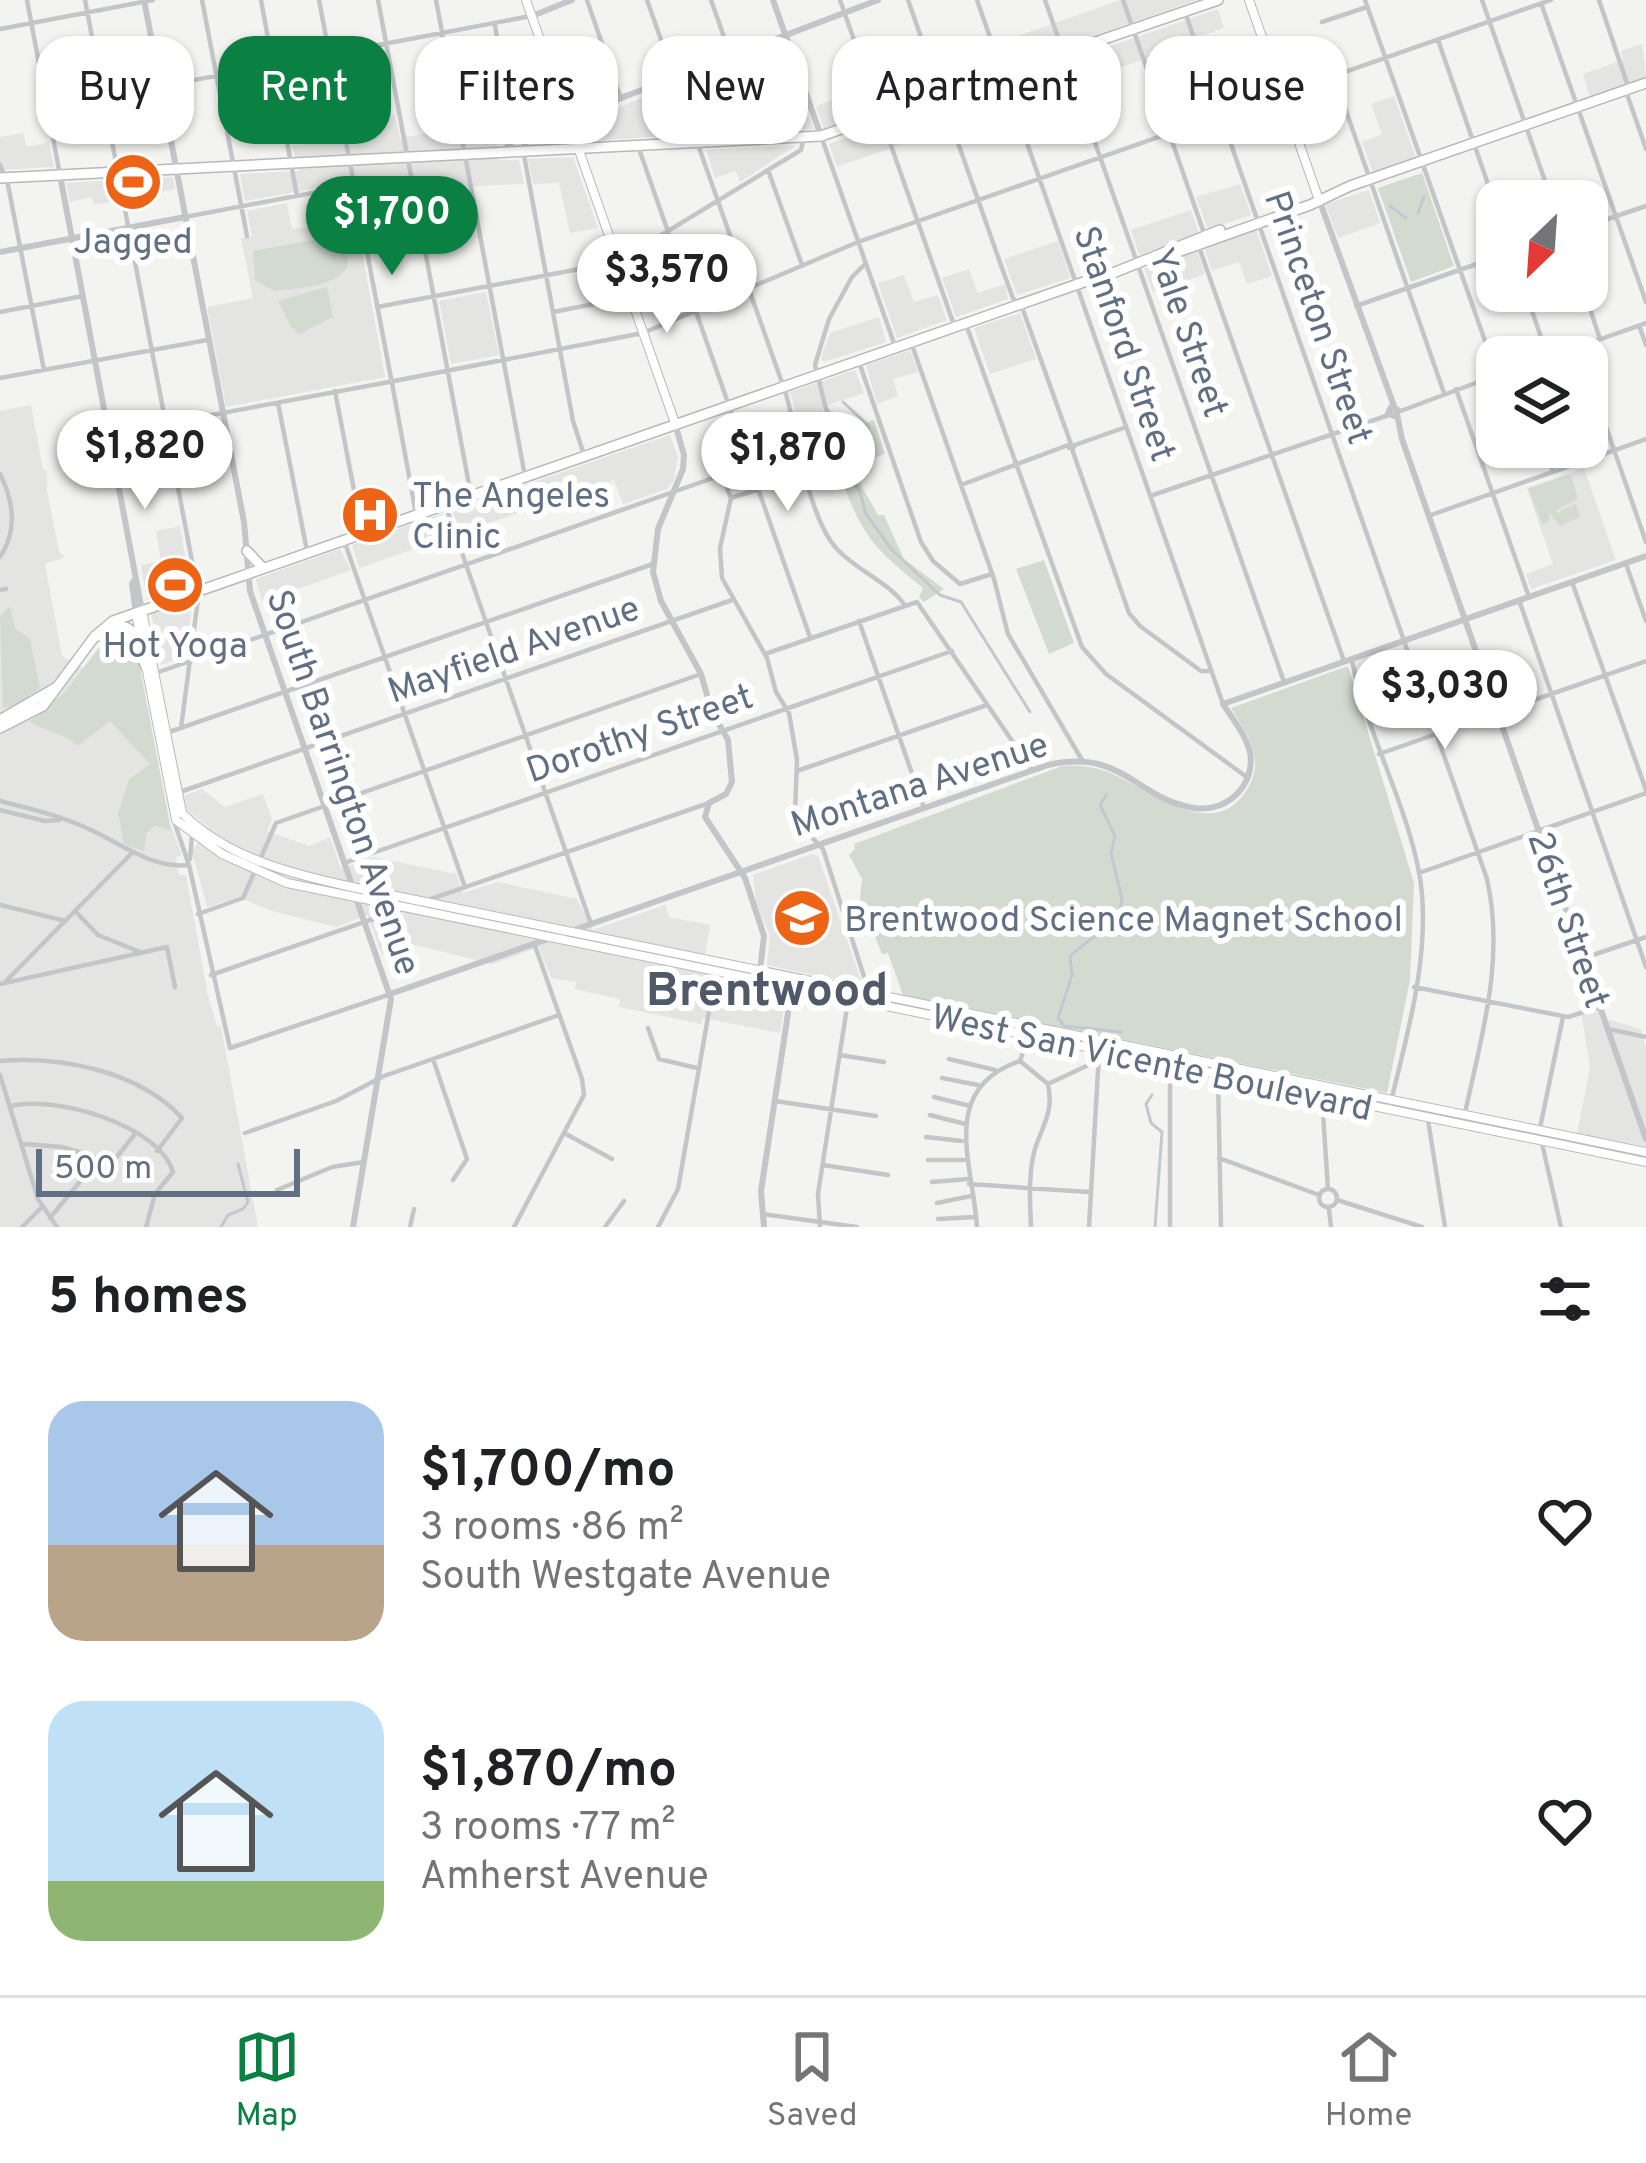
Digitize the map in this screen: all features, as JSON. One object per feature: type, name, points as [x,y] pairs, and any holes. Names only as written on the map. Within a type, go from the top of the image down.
[{"type":"main road","points":[[526,0],[539,36]]},
{"type":"main road","points":[[1115,36],[1187,7],[1218,0]]},
{"type":"main road","name":"26th Street","points":[[1249,0],[1262,36]]},
{"type":"main road","points":[[0,726],[43,706],[95,636],[113,621],[1646,86]]},
{"type":"main road","points":[[808,137],[832,132]]},
{"type":"main road","points":[[576,144],[675,423]]},
{"type":"main road","points":[[2,178],[668,144]]},
{"type":"main road","name":"26th Street","points":[[1299,144],[1319,200]]},
{"type":"main road","points":[[247,551],[262,566]]},
{"type":"main road","points":[[139,612],[173,815]]},
{"type":"main road","points":[[95,636],[117,627],[130,628],[149,674]]},
{"type":"main road","points":[[0,726],[57,687]]},
{"type":"main road","points":[[161,734],[182,813],[191,822],[193,835]]},
{"type":"main road","name":"West San Vicente Boulevard","points":[[173,815],[193,835],[204,836]]},
{"type":"main road","name":"West San Vicente Boulevard","points":[[191,822],[204,836],[256,866],[312,890],[356,900],[365,893],[549,938],[716,967],[760,970],[793,982],[1100,1050],[1169,1059],[1464,1119],[1646,1162]]},
{"type":"main road","name":"West San Vicente Boulevard","points":[[256,866],[403,903],[425,902],[614,940],[768,982],[793,982]]},
{"type":"main road","points":[[312,890],[342,893],[352,887]]},
{"type":"main road","points":[[504,928],[570,931]]},
{"type":"main road","points":[[549,938],[614,940]]},
{"type":"main road","points":[[746,977],[760,970],[768,982]]},
{"type":"main road","name":"West San Vicente Boulevard","points":[[1540,1135],[1646,1152]]},
{"type":"street","points":[[27,0],[36,46]]},
{"type":"street","points":[[85,0],[93,36]]},
{"type":"street","points":[[0,29],[147,0]]},
{"type":"street","name":"South Barrington Avenue","points":[[147,0],[152,36]]},
{"type":"street","points":[[202,0],[247,236]]},
{"type":"street","points":[[261,0],[268,36]]},
{"type":"street","points":[[319,0],[326,36]]},
{"type":"street","points":[[378,0],[385,36]]},
{"type":"street","points":[[436,0],[525,476]]},
{"type":"street","points":[[391,42],[532,16],[572,0]]},
{"type":"street","points":[[587,0],[621,99]]},
{"type":"street","points":[[647,0],[660,36]]},
{"type":"street","points":[[711,0],[723,36]]},
{"type":"street","points":[[773,0],[895,346]]},
{"type":"street","points":[[840,0],[853,36]]},
{"type":"street","points":[[780,36],[878,0]]},
{"type":"street","points":[[845,13],[889,0]]},
{"type":"street","points":[[908,0],[921,36]]},
{"type":"street","name":"Stanford Street","points":[[977,0],[990,36]]},
{"type":"street","name":"Yale Street","points":[[1046,0],[1058,36]]},
{"type":"street","points":[[1123,0],[1145,64]]},
{"type":"street","points":[[1482,0],[1545,180]]},
{"type":"street","points":[[1347,72],[1551,0]]},
{"type":"street","points":[[1599,0],[1646,149]]},
{"type":"street","points":[[1322,22],[1366,3],[1483,336]]},
{"type":"street","points":[[1541,3],[1646,302]]},
{"type":"street","name":"Princeton Street","points":[[1187,7],[1196,36]]},
{"type":"street","points":[[495,24],[497,36]]},
{"type":"street","points":[[1438,40],[1487,180]]},
{"type":"street","points":[[391,70],[471,494]]},
{"type":"street","points":[[194,80],[217,76]]},
{"type":"street","points":[[618,100],[642,90]]},
{"type":"street","points":[[1347,113],[1444,393]]},
{"type":"street","points":[[109,434],[643,333],[858,242],[1145,141]]},
{"type":"street","points":[[54,144],[139,612]]},
{"type":"street","points":[[113,144],[197,591],[181,728]]},
{"type":"street","name":"South Barrington Avenue","points":[[171,144],[248,572],[284,692],[390,994],[353,1227]]},
{"type":"street","points":[[288,144],[297,196]]},
{"type":"street","points":[[346,144],[416,514]]},
{"type":"street","points":[[502,152],[510,144]]},
{"type":"street","points":[[526,144],[523,151],[584,455]]},
{"type":"street","points":[[699,144],[783,385],[806,474],[835,548],[894,591],[904,604]]},
{"type":"street","points":[[377,307],[617,262],[801,150],[802,144]]},
{"type":"street","points":[[891,144],[1082,647],[1100,669],[1248,778]]},
{"type":"street","points":[[959,144],[1129,613],[1201,671],[1211,671]]},
{"type":"street","name":"Stanford Street","points":[[1028,144],[1222,704]]},
{"type":"street","name":"Yale Street","points":[[1096,144],[1284,682]]},
{"type":"street","points":[[1172,144],[1271,453],[1348,660],[1419,873],[1422,931],[1390,1104]]},
{"type":"street","name":"Princeton Street","points":[[1231,144],[1478,852],[1494,919],[1489,1002],[1464,1119]]},
{"type":"street","points":[[638,146],[810,637]]},
{"type":"street","points":[[0,165],[44,370]]},
{"type":"street","points":[[768,170],[802,265]]},
{"type":"street","points":[[0,252],[354,185]]},
{"type":"street","name":"26th Street","points":[[1319,200],[1646,1138]]},
{"type":"street","points":[[1608,219],[1646,206]]},
{"type":"street","points":[[731,499],[827,466],[843,441],[826,409],[815,365],[829,319],[865,263]]},
{"type":"street","points":[[1356,306],[1476,264]]},
{"type":"street","points":[[0,312],[83,296]]},
{"type":"street","points":[[554,312],[630,298]]},
{"type":"street","points":[[1608,336],[1643,325],[1646,345]]},
{"type":"street","points":[[0,378],[208,340]]},
{"type":"street","points":[[910,341],[992,574],[1008,634],[1082,760]]},
{"type":"street","points":[[858,359],[921,542],[933,561],[960,584],[992,574]]},
{"type":"street","points":[[1150,496],[1476,382]]},
{"type":"street","points":[[1456,389],[1528,597]]},
{"type":"street","points":[[335,392],[362,532]]},
{"type":"street","points":[[278,402],[307,550]]},
{"type":"street","points":[[425,902],[709,803],[726,794],[733,782],[725,731],[657,590],[652,564],[660,521],[684,462],[675,423]]},
{"type":"street","points":[[961,485],[1126,427]]},
{"type":"street","points":[[1608,433],[1646,542]]},
{"type":"street","points":[[1429,515],[1646,439]]},
{"type":"street","points":[[1552,468],[1553,472]]},
{"type":"street","points":[[0,474],[13,520],[0,557]]},
{"type":"street","points":[[149,674],[718,477],[731,499],[719,561],[732,600],[765,654],[776,692],[787,709],[797,771],[795,812],[802,827],[819,843],[870,998]]},
{"type":"street","points":[[445,504],[591,923]]},
{"type":"street","points":[[335,544],[346,546],[465,887]]},
{"type":"street","points":[[1248,778],[1247,744],[1222,704],[1646,556]]},
{"type":"street","points":[[1625,563],[1646,621]]},
{"type":"street","points":[[161,734],[652,564]]},
{"type":"street","points":[[1419,873],[1646,791],[1572,582]]},
{"type":"street","name":"Mayfield Avenue","points":[[177,793],[732,600]]},
{"type":"street","points":[[1519,600],[1646,967]]},
{"type":"street","points":[[765,654],[916,602],[1032,770]]},
{"type":"street","points":[[859,620],[924,808]]},
{"type":"street","name":"Dorothy Street","points":[[344,863],[952,652]]},
{"type":"street","points":[[1379,754],[1646,661]]},
{"type":"street","points":[[198,914],[240,900],[274,825],[701,674]]},
{"type":"street","points":[[797,771],[988,705]]},
{"type":"street","name":"Montana Avenue","points":[[211,976],[230,1048],[1032,770],[1082,760],[1116,769],[1178,803],[1197,808],[1225,803],[1248,778]]},
{"type":"street","points":[[59,820],[1,810],[2,802],[90,829],[132,853],[188,865]]},
{"type":"street","points":[[709,803],[707,823],[741,871],[764,935],[760,970]]},
{"type":"street","points":[[173,815],[211,976],[365,923],[403,903]]},
{"type":"street","points":[[188,865],[193,835]]},
{"type":"street","points":[[190,849],[204,836]]},
{"type":"street","points":[[2,983],[132,853]]},
{"type":"street","points":[[0,905],[66,921]]},
{"type":"street","points":[[76,912],[98,935],[140,952]]},
{"type":"street","points":[[50,917],[58,929]]},
{"type":"street","points":[[1584,958],[1646,937]]},
{"type":"street","points":[[514,1227],[583,1101],[584,1089],[534,943]]},
{"type":"street","points":[[2,983],[167,947],[175,987]]},
{"type":"street","points":[[658,1227],[678,1189],[716,967]]},
{"type":"street","points":[[764,1227],[761,1191],[793,982]]},
{"type":"street","points":[[1414,987],[1563,1017],[1600,1006]]},
{"type":"street","points":[[819,1224],[823,1165],[849,994]]},
{"type":"street","points":[[245,1133],[336,1101],[378,1078],[559,1015]]},
{"type":"street","points":[[1562,1227],[1540,1135],[1563,1017]]},
{"type":"street","points":[[648,1028],[658,1059],[698,1068]]},
{"type":"street","points":[[1608,1029],[1646,1037]]},
{"type":"street","points":[[1020,1061],[1030,1031]]},
{"type":"street","points":[[1076,1073],[1100,1050]]},
{"type":"street","points":[[1089,1227],[1100,1050]]},
{"type":"street","points":[[839,1055],[884,1061]]},
{"type":"street","points":[[434,1059],[467,1159],[453,1180]]},
{"type":"street","points":[[949,1059],[995,1070]]},
{"type":"street","points":[[1169,1059],[1170,1227]]},
{"type":"street","points":[[0,1061],[77,1066],[145,1090],[182,1118],[157,1150]]},
{"type":"street","points":[[976,1227],[964,1142],[972,1106],[980,1086],[995,1070],[1020,1061]]},
{"type":"street","points":[[1020,1061],[1048,1084],[1052,1109],[1035,1150],[1031,1227]]},
{"type":"street","points":[[1219,1069],[1221,1227]]},
{"type":"street","points":[[1048,1084],[1076,1073],[1097,1077]]},
{"type":"street","points":[[0,1075],[42,1207],[57,1227]]},
{"type":"street","points":[[942,1078],[980,1086]]},
{"type":"street","points":[[1323,1091],[1328,1189]]},
{"type":"street","points":[[934,1097],[972,1106]]},
{"type":"street","points":[[775,1101],[876,1117]]},
{"type":"street","points":[[11,1106],[68,1107],[101,1117],[157,1150],[173,1172],[155,1194],[146,1227]]},
{"type":"street","points":[[1428,1112],[1444,1227]]},
{"type":"street","points":[[930,1115],[967,1125]]},
{"type":"street","points":[[566,1133],[613,1159]]},
{"type":"street","points":[[50,1218],[92,1167],[115,1159],[135,1134]]},
{"type":"street","points":[[926,1137],[964,1142]]},
{"type":"street","points":[[22,1144],[47,1144],[102,1161]]},
{"type":"street","points":[[86,1155],[92,1167]]},
{"type":"street","points":[[1219,1158],[1319,1196]]},
{"type":"street","points":[[928,1160],[965,1160]]},
{"type":"street","points":[[277,1190],[332,1167],[364,1162]]},
{"type":"street","points":[[823,1165],[888,1175]]},
{"type":"street","points":[[932,1182],[1092,1192]]},
{"type":"street","points":[[1319,1196],[1328,1189]]},
{"type":"street","points":[[1328,1189],[1336,1192],[1337,1200]]},
{"type":"street","points":[[937,1203],[971,1196]]},
{"type":"street","points":[[1319,1196],[1321,1204],[1329,1207]]},
{"type":"street","points":[[1329,1207],[1337,1200]]},
{"type":"street","points":[[1337,1200],[1422,1227]]},
{"type":"street","points":[[605,1227],[624,1201]]},
{"type":"street","points":[[22,1227],[42,1207]]},
{"type":"street","points":[[1329,1207],[1331,1227]]},
{"type":"street","points":[[410,1227],[414,1209]]},
{"type":"street","points":[[762,1214],[857,1227]]},
{"type":"street","points":[[938,1219],[976,1216]]},
{"type":"shaded area","points":[[1121,0],[1197,0],[1093,36],[1018,36]]},
{"type":"shaded area","points":[[1218,9],[1224,28],[1200,36],[1145,36],[1145,59],[1121,67],[1121,43]]},
{"type":"shaded area","points":[[1642,44],[1646,77],[1590,97],[1583,74],[1623,60],[1621,51]]},
{"type":"shaded area","points":[[1394,96],[1416,158],[1373,173],[1362,142],[1382,134],[1371,104]]},
{"type":"shaded area","points":[[642,98],[642,138],[618,139],[618,108]]},
{"type":"shaded area","points":[[832,100],[832,126],[824,129],[816,106]]},
{"type":"shaded area","points":[[395,115],[400,138],[415,135],[415,144],[499,144],[498,160],[519,160],[524,184],[409,189],[410,198],[388,201],[386,190],[360,191],[357,181],[245,201],[240,174],[299,171],[292,145],[391,144],[391,116]]},
{"type":"shaded area","points":[[23,133],[27,147],[49,144],[54,167],[0,170],[0,137]]},
{"type":"shaded area","points":[[832,143],[902,144],[837,167]]},
{"type":"shaded area","points":[[795,146],[740,182],[736,171],[715,178],[706,150]]},
{"type":"shaded area","points":[[573,157],[598,228],[570,233],[559,183],[533,184],[528,159]]},
{"type":"shaded area","points":[[1422,173],[1454,266],[1411,282],[1378,188]]},
{"type":"shaded area","points":[[173,177],[175,189],[94,205],[91,197],[70,202],[66,183]]},
{"type":"shaded area","points":[[1240,184],[1251,215],[1208,229],[1196,197]]},
{"type":"shaded area","points":[[1369,190],[1380,223],[1338,238],[1325,204]]},
{"type":"shaded area","points":[[287,203],[292,229],[336,222],[340,238],[359,235],[385,377],[226,407],[207,307],[253,298],[241,238],[252,236],[247,211]]},
{"type":"shaded area","points":[[1191,210],[1199,233],[1139,255],[1131,230]]},
{"type":"shaded area","points":[[1256,229],[1272,276],[1247,284],[1239,262],[1212,271],[1204,247]]},
{"type":"shaded area","points":[[339,235],[347,265],[333,279],[274,291],[255,280],[253,251]]},
{"type":"shaded area","points":[[1058,241],[1070,278],[1017,295],[1004,259]]},
{"type":"shaded area","points":[[1196,249],[1205,274],[1153,293],[1144,268]]},
{"type":"shaded area","points":[[969,269],[978,293],[1005,284],[1008,299],[956,317],[942,278]]},
{"type":"shaded area","points":[[904,275],[914,302],[938,295],[947,320],[897,338],[878,283]]},
{"type":"shaded area","points":[[327,287],[333,317],[299,334],[278,301]]},
{"type":"shaded area","points":[[486,292],[499,355],[451,364],[439,301]]},
{"type":"shaded area","points":[[1020,313],[1036,359],[990,374],[974,328]]},
{"type":"shaded area","points":[[879,317],[886,342],[824,362],[821,358],[830,333]]},
{"type":"shaded area","points":[[910,350],[918,372],[893,379],[898,396],[877,404],[866,365]]},
{"type":"shaded area","points":[[855,370],[864,393],[822,407],[825,416],[799,425],[790,392]]},
{"type":"shaded area","points":[[31,405],[59,551],[65,557],[45,564],[62,656],[83,668],[104,641],[115,635],[131,641],[137,652],[170,824],[182,855],[176,857],[179,875],[186,875],[208,996],[217,1026],[221,1026],[258,1227],[0,1227],[0,411]]},
{"type":"shaded area","points":[[874,420],[885,454],[851,467],[878,515],[884,515],[904,559],[944,589],[924,602],[919,597],[923,588],[870,539],[839,474],[827,478],[824,472],[844,449],[844,430]]},
{"type":"shaded area","points":[[670,435],[678,457],[674,480],[667,489],[623,504],[614,480],[460,533],[452,510]]},
{"type":"shaded area","points":[[1584,468],[1616,560],[1531,589],[1526,574],[1553,564],[1527,488]]},
{"type":"shaded area","points":[[1567,475],[1578,499],[1556,510],[1569,506],[1572,512],[1576,504],[1580,517],[1560,526],[1548,511],[1550,521],[1542,524],[1528,489]]},
{"type":"shaded area","points":[[441,514],[451,536],[359,568],[352,545]]},
{"type":"shaded area","points":[[180,526],[190,584],[147,600],[141,565],[161,561],[156,531]]},
{"type":"shaded area","points":[[340,549],[351,570],[262,602],[256,579]]},
{"type":"shaded area","points":[[1044,560],[1074,643],[1049,654],[1016,569]]},
{"type":"shaded area","points":[[186,601],[192,605],[185,657],[161,665],[151,612]]},
{"type":"shaded area","points":[[10,606],[15,628],[30,639],[40,688],[13,707],[3,708],[0,616]]},
{"type":"shaded area","points":[[115,635],[131,641],[137,652],[171,831],[155,825],[146,834],[144,851],[124,844],[118,813],[129,780],[150,764],[110,721],[78,746],[29,722],[65,692],[104,641]]},
{"type":"shaded area","points":[[1348,666],[1414,883],[1410,980],[1387,1093],[903,995],[860,899],[862,879],[849,855],[854,844],[1062,766],[1102,770],[1182,808],[1219,812],[1235,804],[1249,786],[1255,765],[1252,746],[1231,708]]},
{"type":"shaded area","points":[[202,789],[225,807],[263,794],[272,819],[267,831],[309,846],[330,837],[341,869],[374,857],[456,874],[463,893],[498,882],[577,899],[593,930],[665,905],[669,917],[710,925],[702,973],[786,992],[780,1033],[703,1018],[701,1024],[619,1007],[620,999],[551,978],[539,947],[493,964],[410,944],[382,955],[367,915],[337,927],[238,897],[207,907],[192,851],[209,828],[187,810],[184,796]]},
{"type":"shaded area","name":"Brentwood Science Magnet School","points":[[812,854],[818,856],[863,986],[767,965],[770,936],[756,902],[753,875]]},
{"type":"shaded area","points":[[1596,1006],[1602,1022],[1641,1029],[1646,1049],[1646,1146],[1577,1134],[1590,1067],[1581,1011]]},
{"type":"waterway","points":[[1418,213],[1424,197]]},
{"type":"waterway","points":[[1390,206],[1406,218]]},
{"type":"waterway","points":[[843,402],[869,426],[843,464],[860,492],[866,514],[892,550],[940,595],[961,602],[1030,712]]},
{"type":"waterway","points":[[1107,794],[1100,805],[1115,836],[1111,853],[1122,899],[1119,916],[1070,956],[1072,975],[1058,1018],[1064,1026],[1122,1032]]},
{"type":"waterway","points":[[1152,1095],[1146,1104],[1151,1123],[1162,1132],[1155,1227]]},
{"type":"waterway","points":[[221,1227],[228,1215],[248,1202],[238,1164]]},
{"type":"place","name":"Jagged","points":[[133,182]]},
{"type":"place","name":"The Angeles Clinic","points":[[370,515]]},
{"type":"place","name":"Hot Yoga","points":[[175,585]]},
{"type":"place","name":"Brentwood Science Magnet School","points":[[802,918]]},
{"type":"district","name":"Brentwood","points":[[767,988]]}]
